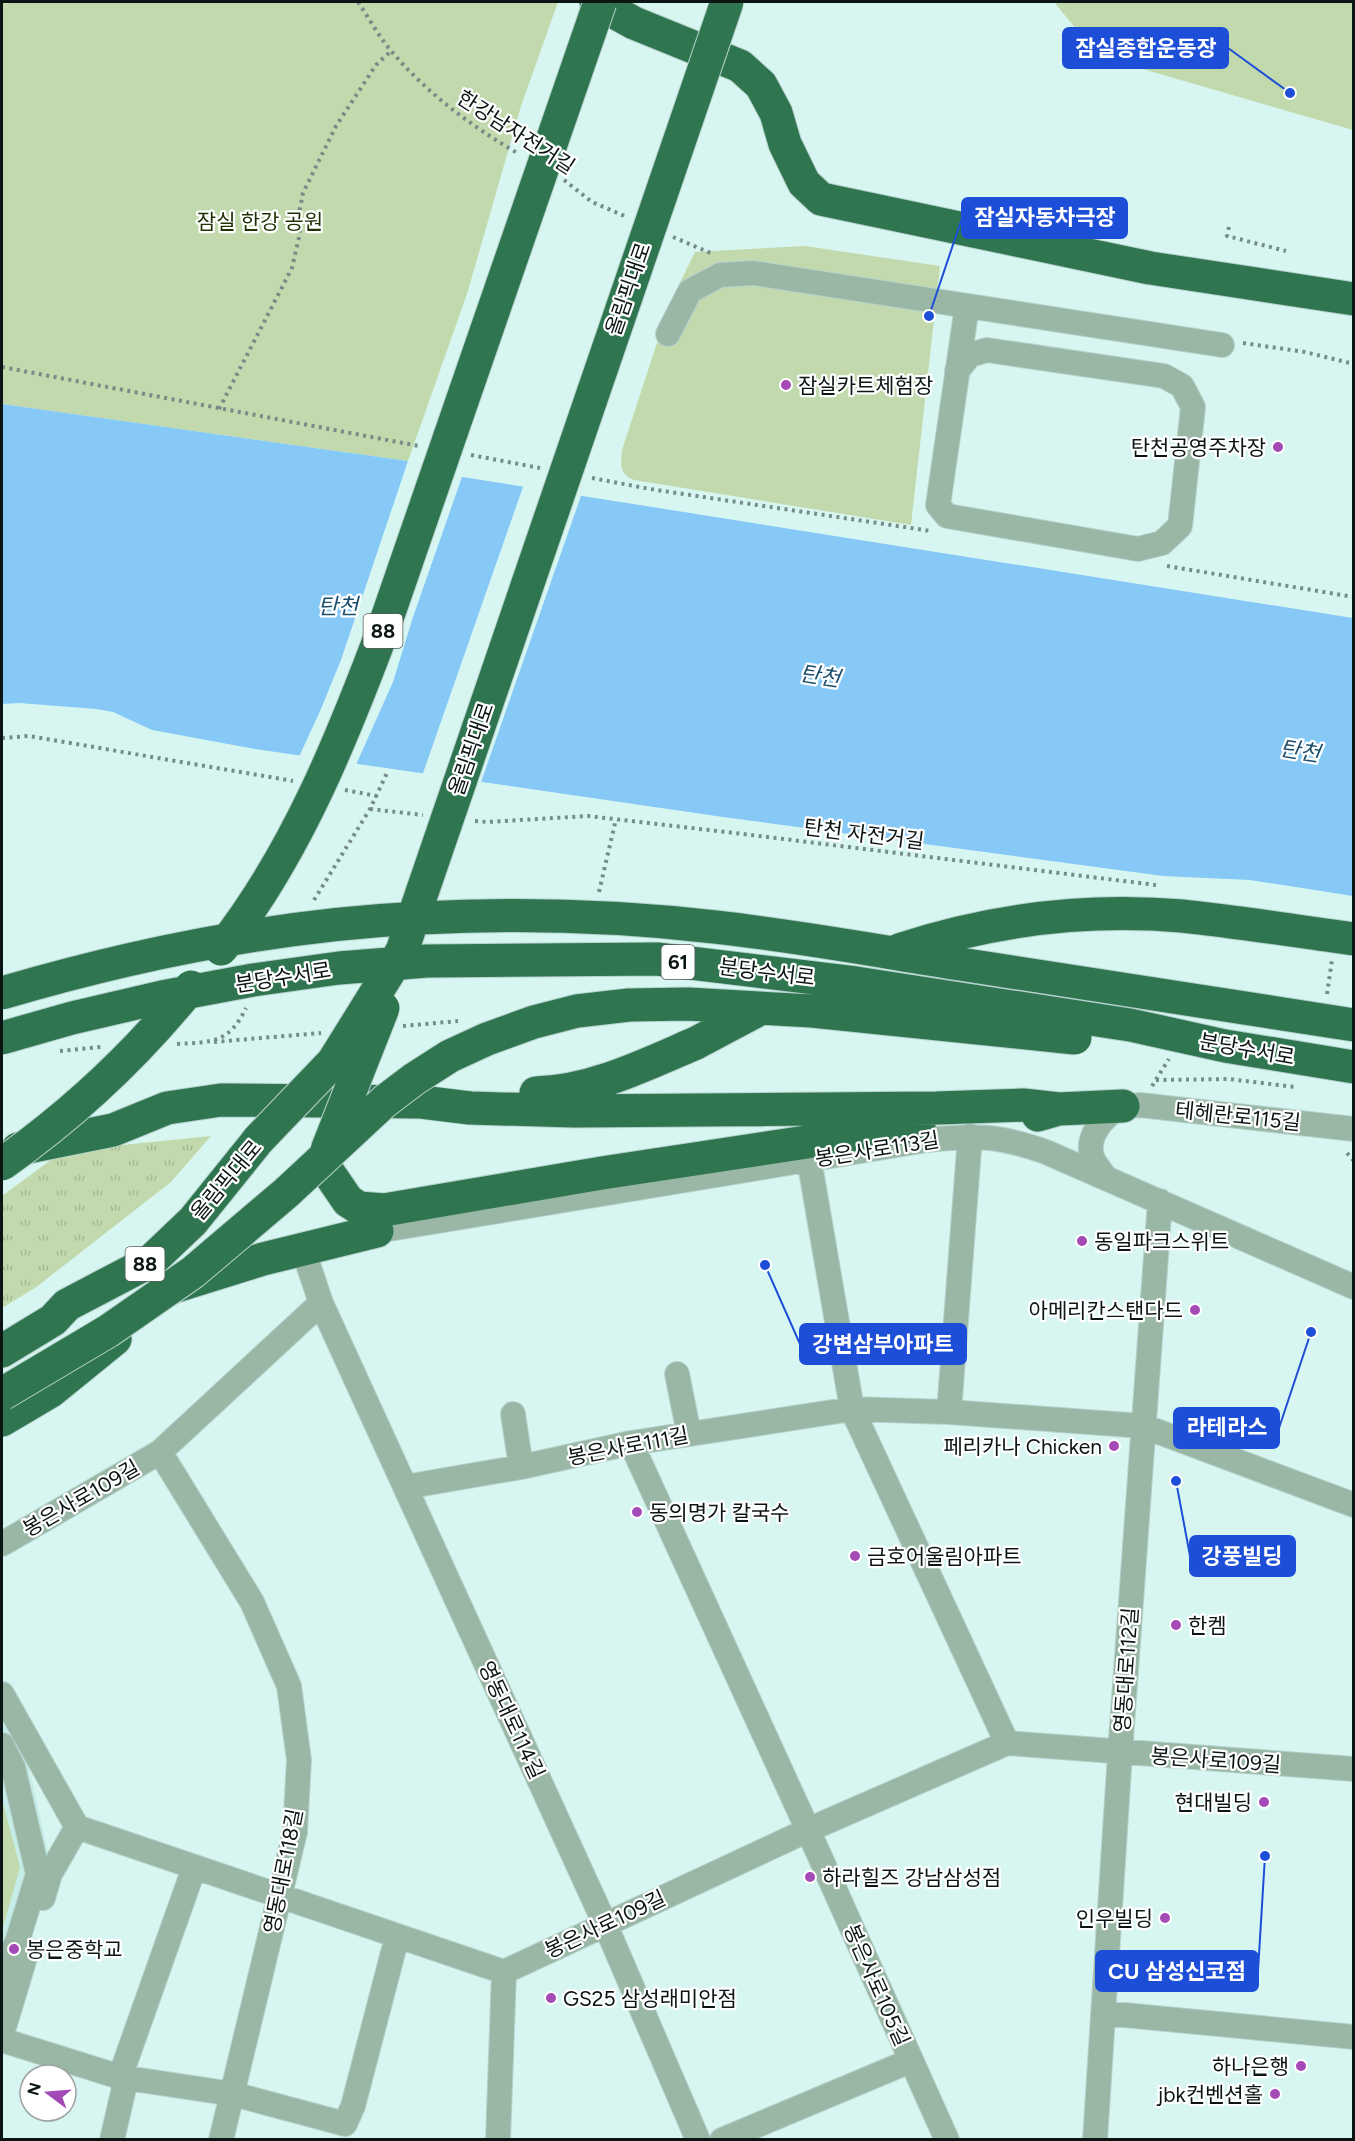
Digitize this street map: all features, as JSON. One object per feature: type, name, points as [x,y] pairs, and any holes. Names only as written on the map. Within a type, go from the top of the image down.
[{"type":"highway","points":[[598,2],[634,23],[740,66],[761,85],[776,113],[785,144],[804,183],[821,199],[1150,268],[1353,299]]},
{"type":"highway","name":"88","points":[[2,1164],[68,1113],[129,1058],[180,1001],[257,900],[316,790],[357,700],[384,627],[598,2]]},
{"type":"highway","name":"올림픽대로","points":[[2,1352],[53,1320],[67,1305],[150,1261],[193,1221],[259,1139],[333,1062],[402,951],[727,2]]},
{"type":"highway","points":[[421,1102],[471,1093],[551,1093],[576,1089],[645,1066],[696,1043],[799,989],[859,964],[930,940],[980,927],[1034,919],[1132,914],[1180,916],[1353,939]]},
{"type":"highway","name":"분당수서로","points":[[2,993],[53,978],[166,951],[270,932],[336,924],[420,918],[496,916],[579,918],[716,927],[1353,1025]]},
{"type":"highway","points":[[402,951],[381,1016],[322,1163],[348,1201],[359,1208],[384,1210],[602,1173],[857,1134],[940,1122],[1020,1119],[1059,1109]]},
{"type":"highway","name":"분당수서로","points":[[2,1038],[72,1018],[162,998],[253,980],[339,968],[428,961],[657,959],[856,983],[1119,1023],[1225,1046],[1353,1067]]},
{"type":"highway","points":[[2,1394],[108,1332],[193,1272],[278,1200],[385,1101],[414,1079],[450,1056],[487,1039],[534,1022],[577,1011],[608,1007],[688,1004],[812,1011],[1126,1043],[1225,1046]]},
{"type":"highway","points":[[2,1152],[113,1130],[167,1108],[221,1100],[421,1102],[470,1108],[574,1111],[937,1108],[1023,1105],[1059,1109],[1123,1106]]},
{"type":"highway","points":[[53,1320],[303,1249],[377,1231]]},
{"type":"highway","points":[[2,1420],[51,1391],[182,1285]]},
{"type":"street","points":[[668,334],[690,291],[720,275],[753,273],[1222,345]]},
{"type":"street","points":[[957,371],[970,356],[987,350],[1164,376],[1182,386],[1193,407],[1180,526],[1162,543],[1138,549],[948,516],[938,505],[957,371],[967,306]]},
{"type":"street","name":"테헤란로115길","points":[[1123,1106],[1140,1105],[1353,1129]]},
{"type":"street","points":[[1105,1178],[1092,1157],[1096,1128],[1104,1118],[1123,1106]]},
{"type":"street","points":[[949,1412],[970,1136]]},
{"type":"street","name":"봉은사로113길","points":[[377,1231],[927,1140],[970,1136],[997,1137],[1022,1143],[1072,1162],[1353,1287]]},
{"type":"street","points":[[809,1159],[852,1409],[1007,1743]]},
{"type":"street","name":"영동대로112길","points":[[1095,2139],[1160,1201]]},
{"type":"street","name":"영동대로114길","points":[[303,1249],[321,1304],[605,1924],[698,2139]]},
{"type":"street","points":[[160,1452],[321,1304]]},
{"type":"street","points":[[677,1374],[689,1434]]},
{"type":"street","name":"봉은사로111길","points":[[405,1487],[521,1467],[631,1443],[852,1409],[949,1412],[1143,1426],[1353,1505]]},
{"type":"street","points":[[513,1414],[521,1467]]},
{"type":"street","points":[[631,1443],[808,1830]]},
{"type":"street","name":"봉은사로109길","points":[[2,1544],[160,1452]]},
{"type":"street","name":"영동대로118길","points":[[160,1452],[252,1602],[289,1686],[299,1760],[295,1832],[221,2139]]},
{"type":"street","points":[[2,1694],[77,1827],[504,1972],[498,2139]]},
{"type":"street","name":"봉은사로109길","points":[[504,1972],[808,1830],[1007,1743],[1353,1769]]},
{"type":"street","points":[[2,1745],[13,1767],[38,1874],[18,1939],[2,1977]]},
{"type":"street","points":[[2,2034],[50,1874],[77,1827]]},
{"type":"street","name":"봉은사로105길","points":[[808,1830],[947,2139]]},
{"type":"street","points":[[112,2139],[124,2088],[120,2077],[194,1868]]},
{"type":"street","points":[[2,2040],[120,2077],[233,2094],[345,2124],[353,2106],[397,1937]]},
{"type":"street","points":[[1102,2013],[1353,2037]]},
{"type":"street","points":[[722,2139],[910,2061]]},
{"type":"path","name":"한강남자전거길","points":[[358,2],[391,51],[420,82],[451,109],[486,134],[525,157]]},
{"type":"path","points":[[219,409],[292,268],[300,233],[299,213],[303,193],[336,126],[376,65],[391,51]]},
{"type":"path","name":"한강남자전거길","points":[[555,175],[592,202]]},
{"type":"path","points":[[1229,227],[1227,236],[1286,251]]},
{"type":"path","points":[[2,367],[419,446]]},
{"type":"path","points":[[466,454],[501,461]]},
{"type":"path","points":[[2,738],[29,736],[296,782]]},
{"type":"path","points":[[387,773],[370,809],[428,816]]},
{"type":"path","points":[[342,790],[377,796]]},
{"type":"path","name":"탄천 자전거길","points":[[463,820],[487,822],[588,816],[1158,886]]},
{"type":"path","points":[[1156,1080],[1229,1079],[1298,1087]]},
{"type":"path","points":[[1347,1153],[1353,1161]]},
{"type":"shaded area","name":"봉은중학교","points":[[2,1710],[26,1754],[51,1866],[2,2032]]},
{"type":"green space","name":"잠실 한강 공원","points":[[2,2],[558,2],[521,106],[467,294],[408,461],[2,404]]},
{"type":"green space","points":[[1054,2],[1353,2],[1353,130],[1098,56]]},
{"type":"green space","name":"잠실카트체험장","points":[[805,246],[940,266],[911,525],[634,480],[623,472],[622,450],[670,303],[695,252]]},
{"type":"green space","points":[[211,1136],[171,1182],[35,1288],[2,1308],[2,1196],[63,1151]]},
{"type":"green space","points":[[2,1799],[20,1867],[2,1931]]},
{"type":"water","name":"탄천","points":[[2,404],[408,461],[406,468],[1353,618],[1353,896],[1250,880],[1163,876],[723,817],[255,749],[152,730],[113,712],[96,709],[19,703],[2,704]]},
{"type":"pier","points":[[409,458],[410,466],[463,474],[393,682],[355,767],[298,759],[341,660]]},
{"type":"pier","points":[[524,484],[582,493],[480,785],[422,776]]},
{"type":"place","name":"잠실종합운동장","points":[[1290,93]]},
{"type":"place","name":"잠실자동차극장","points":[[929,316]]},
{"type":"place","name":"잠실카트체험장","points":[[786,385]]},
{"type":"place","name":"탄천공영주차장","points":[[1278,447]]},
{"type":"place","name":"동일파크스위트","points":[[1082,1241]]},
{"type":"place","name":"강변삼부아파트","points":[[765,1265]]},
{"type":"place","name":"아메리칸스탠다드","points":[[1195,1310]]},
{"type":"place","name":"라테라스","points":[[1311,1332]]},
{"type":"place","name":"페리카나 Chicken","points":[[1114,1446]]},
{"type":"place","name":"강풍빌딩","points":[[1176,1481]]},
{"type":"place","name":"동의명가 칼국수","points":[[637,1512]]},
{"type":"place","name":"금호어울림아파트","points":[[855,1556]]},
{"type":"place","name":"한켐","points":[[1176,1625]]},
{"type":"place","name":"현대빌딩","points":[[1264,1802]]},
{"type":"place","name":"CU 삼성신코점","points":[[1265,1856]]},
{"type":"place","name":"하라힐즈 강남삼성점","points":[[810,1877]]},
{"type":"place","name":"인우빌딩","points":[[1165,1918]]},
{"type":"place","name":"봉은중학교","points":[[14,1949]]},
{"type":"place","name":"GS25 삼성래미안점","points":[[551,1998]]},
{"type":"place","name":"하나은행","points":[[1301,2066]]},
{"type":"place","name":"jbk컨벤션홀","points":[[1275,2094]]}]
